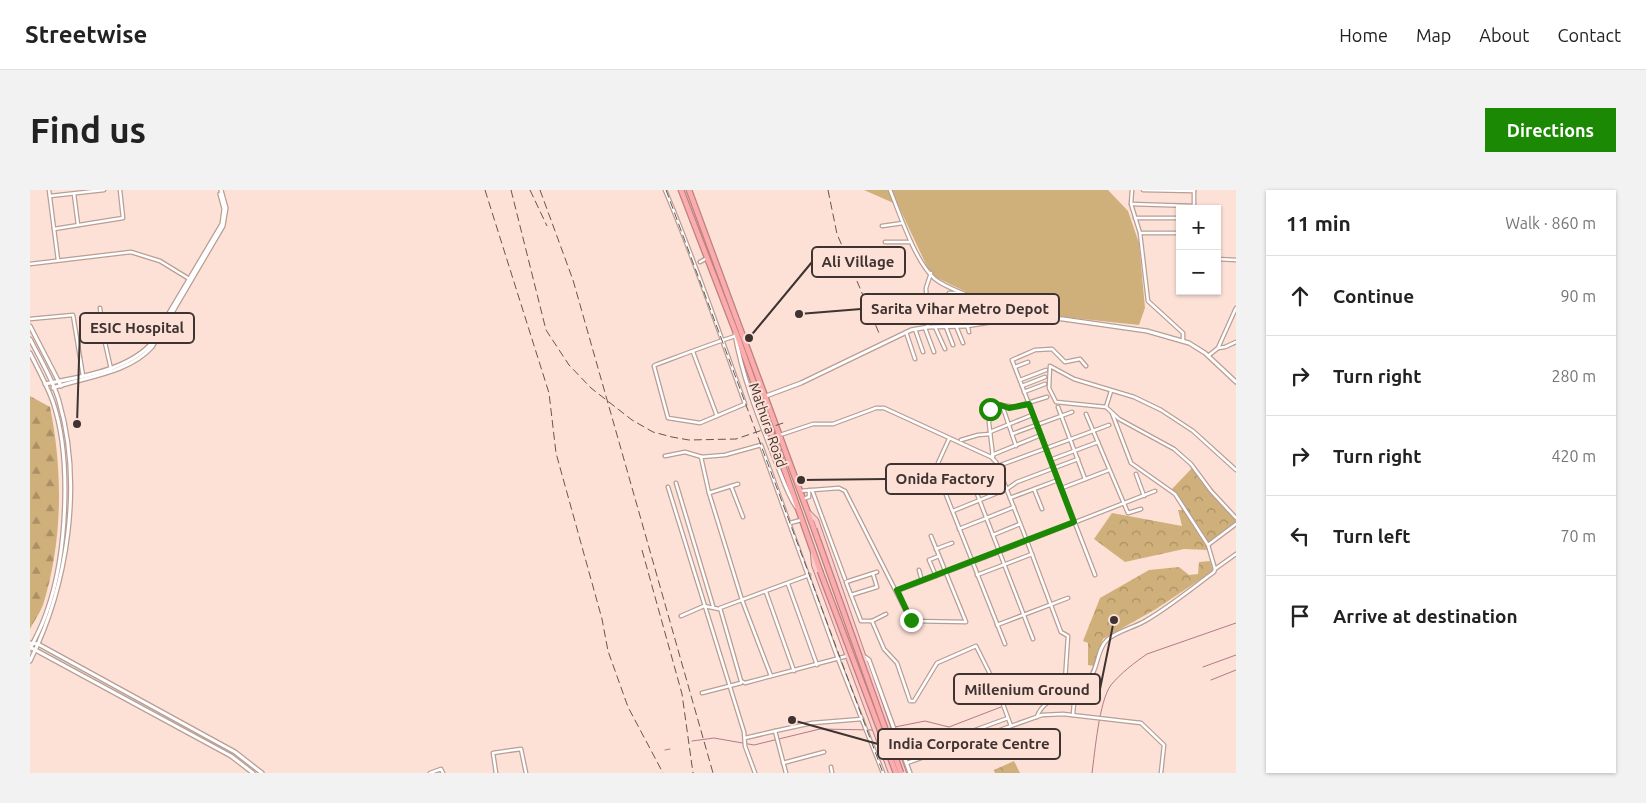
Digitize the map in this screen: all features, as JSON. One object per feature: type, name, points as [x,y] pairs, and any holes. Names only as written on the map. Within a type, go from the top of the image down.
[{"type":"highway","name":"Mathura Road","points":[[681,190],[734,327],[796,507],[896,773]]},
{"type":"highway","name":"Mathura Road","points":[[689,190],[766,396],[900,773]]},
{"type":"main road","name":"Mathura Road","points":[[807,510],[816,520],[896,750],[904,764],[904,773]]},
{"type":"main road","points":[[814,554],[814,565],[891,773]]},
{"type":"main road","points":[[884,754],[896,750]]},
{"type":"street","points":[[49,190],[58,260]]},
{"type":"street","points":[[50,196],[104,190]]},
{"type":"street","points":[[54,229],[123,218],[120,190]]},
{"type":"street","points":[[111,369],[142,352],[157,333],[223,226],[225,206],[220,190]]},
{"type":"street","points":[[665,190],[722,340],[745,404],[698,423],[667,416],[654,366],[693,352],[722,340],[736,335]]},
{"type":"street","points":[[890,190],[911,242],[936,279],[959,293],[992,306],[1005,313],[1009,318]]},
{"type":"street","points":[[1132,190],[1131,204],[1140,233],[1149,304],[1183,333],[1182,340]]},
{"type":"street","points":[[1143,190],[1194,190],[1194,205]]},
{"type":"street","points":[[74,194],[78,225]]},
{"type":"street","points":[[1131,204],[1176,206]]},
{"type":"street","points":[[1135,218],[1176,218]]},
{"type":"street","points":[[882,226],[904,223]]},
{"type":"street","points":[[1140,233],[1176,233]]},
{"type":"street","points":[[885,242],[911,242]]},
{"type":"street","points":[[30,264],[131,252],[160,261],[190,280]]},
{"type":"street","points":[[700,262],[708,258]]},
{"type":"street","points":[[1221,259],[1236,260]]},
{"type":"street","points":[[931,273],[926,283],[926,303],[927,327],[934,352]]},
{"type":"street","points":[[48,390],[138,359],[148,352],[190,280]]},
{"type":"street","points":[[949,293],[959,293]]},
{"type":"street","points":[[959,293],[969,332]]},
{"type":"street","points":[[926,303],[961,302]]},
{"type":"street","points":[[976,310],[992,306]]},
{"type":"street","points":[[100,308],[111,369]]},
{"type":"street","points":[[1208,356],[1218,348],[1236,308]]},
{"type":"street","points":[[30,319],[73,315],[83,377]]},
{"type":"street","points":[[102,323],[133,318],[157,333]]},
{"type":"street","points":[[766,396],[801,383],[906,332],[927,327],[966,326],[1009,318],[1063,319],[1147,331],[1182,340],[1208,356],[1236,382]]},
{"type":"street","points":[[30,326],[61,386]]},
{"type":"street","points":[[956,326],[963,343]]},
{"type":"street","points":[[936,327],[945,349]]},
{"type":"street","points":[[946,327],[953,345]]},
{"type":"street","points":[[915,330],[923,352]]},
{"type":"street","points":[[906,332],[915,359]]},
{"type":"street","points":[[30,339],[52,383],[63,420],[67,452],[69,511],[61,578],[53,608],[30,661]]},
{"type":"street","points":[[1218,348],[1236,342]]},
{"type":"street","points":[[1086,366],[1080,359],[1065,362],[1052,349],[1035,350],[1014,357],[1012,360],[1095,575]]},
{"type":"street","points":[[693,352],[717,416]]},
{"type":"street","points":[[30,353],[53,404],[60,445],[64,514],[55,581],[47,611],[31,646]]},
{"type":"street","points":[[1015,367],[1028,362]]},
{"type":"street","points":[[1236,470],[1186,426],[1149,404],[1134,397],[1074,379],[1052,366],[1050,368],[1049,388],[1059,404],[1106,407],[1119,419],[1156,437],[1185,458],[1211,491],[1236,518]]},
{"type":"street","points":[[1020,380],[1046,370]]},
{"type":"street","points":[[45,384],[83,377]]},
{"type":"street","points":[[1022,386],[1045,377]]},
{"type":"street","points":[[1024,392],[1045,384]]},
{"type":"street","points":[[1106,407],[1111,391]]},
{"type":"street","points":[[1047,397],[1029,404],[1009,408],[1002,405],[990,409],[990,433],[993,457],[1061,632],[1068,636],[1065,681]]},
{"type":"street","points":[[1002,405],[1016,446]]},
{"type":"street","points":[[1058,407],[1085,479]]},
{"type":"street","points":[[780,435],[813,424],[835,424],[881,408],[993,457],[1041,435]]},
{"type":"street","points":[[1012,434],[1072,412]]},
{"type":"street","points":[[1111,413],[1131,463],[1175,494],[1208,545],[1215,569]]},
{"type":"street","points":[[961,440],[990,433],[1033,414]]},
{"type":"street","points":[[1086,414],[1129,514],[1141,510]]},
{"type":"street","points":[[944,486],[1109,425]]},
{"type":"street","points":[[949,439],[938,463],[939,477],[1005,644]]},
{"type":"street","points":[[1050,460],[1098,442]]},
{"type":"street","points":[[665,456],[685,452],[702,457],[725,454],[760,445],[882,773]]},
{"type":"street","points":[[702,457],[709,492],[742,600],[771,676]]},
{"type":"street","points":[[953,511],[1007,489],[1017,482],[1078,459]]},
{"type":"street","points":[[1061,488],[1109,470]]},
{"type":"street","points":[[1136,474],[1144,496]]},
{"type":"street","points":[[1001,475],[974,485],[1033,639]]},
{"type":"street","points":[[1010,498],[1058,480]]},
{"type":"street","points":[[676,483],[712,606]]},
{"type":"street","points":[[709,492],[738,484]]},
{"type":"street","points":[[731,486],[743,517]]},
{"type":"street","points":[[668,487],[730,685],[755,773]]},
{"type":"street","points":[[800,491],[840,488],[845,491],[911,620],[966,622],[931,536]]},
{"type":"street","points":[[1034,489],[1042,509]]},
{"type":"street","points":[[803,499],[809,496],[811,490]]},
{"type":"street","points":[[811,490],[845,579]]},
{"type":"street","points":[[897,590],[1155,491]]},
{"type":"street","points":[[959,529],[1014,507]]},
{"type":"street","points":[[790,523],[801,520]]},
{"type":"street","points":[[993,535],[1020,524]]},
{"type":"street","points":[[1208,545],[1236,524]]},
{"type":"street","points":[[1233,527],[1236,532]]},
{"type":"street","points":[[936,549],[952,543]]},
{"type":"street","points":[[978,575],[1032,554]]},
{"type":"street","points":[[1036,717],[1043,704],[1076,689],[1088,680],[1094,672],[1105,642],[1152,617],[1236,554]]},
{"type":"street","points":[[936,576],[929,560],[939,556]]},
{"type":"street","points":[[919,570],[922,581]]},
{"type":"street","points":[[877,572],[846,582],[861,621],[872,620],[886,614]]},
{"type":"street","points":[[851,595],[877,587],[873,574]]},
{"type":"street","points":[[680,616],[704,606],[712,606],[719,609],[809,575]]},
{"type":"street","points":[[788,584],[817,665]]},
{"type":"street","points":[[766,592],[794,671]]},
{"type":"street","points":[[997,625],[1068,598]]},
{"type":"street","points":[[719,609],[742,682]]},
{"type":"street","points":[[872,620],[884,650],[897,663],[910,702],[914,701],[938,663],[976,646],[997,688],[1011,726]]},
{"type":"street","points":[[31,646],[38,644],[237,753],[262,773]]},
{"type":"street","points":[[31,646],[231,756],[253,773]]},
{"type":"street","points":[[702,693],[847,656]]},
{"type":"street","points":[[1057,676],[1064,676]]},
{"type":"street","points":[[1073,715],[1076,689]]},
{"type":"street","points":[[904,764],[1036,717],[1056,714],[1095,717],[1141,724],[1163,743],[1165,748],[1161,773]]},
{"type":"street","points":[[945,750],[956,737],[1008,718]]},
{"type":"street","points":[[745,741],[812,723],[862,719]]},
{"type":"street","points":[[889,728],[893,732],[904,764],[910,773]]},
{"type":"street","points":[[775,733],[786,773]]},
{"type":"street","points":[[496,773],[493,753],[521,749],[526,773]]},
{"type":"street","points":[[783,763],[824,752]]},
{"type":"street","points":[[831,767],[832,773]]},
{"type":"street","points":[[430,773],[441,769],[443,773]]},
{"type":"green space","points":[[864,190],[1108,190],[1128,211],[1139,243],[1145,308],[1139,325],[1006,311],[931,275],[898,205]]},
{"type":"green space","points":[[30,396],[50,407],[57,456],[59,506],[50,581],[43,605],[30,629]]},
{"type":"green space","points":[[1193,467],[1236,518],[1236,526],[1207,545],[1208,550],[1184,549],[1125,562],[1094,539],[1112,513],[1182,526],[1178,510],[1182,510],[1172,489]]},
{"type":"green space","points":[[1210,561],[1213,571],[1156,609],[1103,639],[1094,666],[1088,665],[1088,643],[1083,641],[1100,598],[1149,570],[1179,567],[1189,575],[1198,574],[1199,562]]},
{"type":"green space","points":[[1014,761],[1020,773],[995,773],[994,770]]},
{"type":"waterway","points":[[1092,773],[1103,703],[1111,685],[1128,668],[1147,654],[1236,623]]},
{"type":"waterway","points":[[1203,667],[1236,655]]},
{"type":"waterway","points":[[1211,680],[1236,670]]},
{"type":"waterway","points":[[890,728],[925,721],[949,727],[1001,707]]},
{"type":"waterway","points":[[692,741],[714,738],[754,745],[820,729],[873,730]]},
{"type":"waterway","points":[[665,750],[670,749]]},
{"type":"railway","points":[[485,190],[549,393],[556,453],[602,619],[608,651],[628,707],[663,773]]},
{"type":"railway","points":[[511,190],[546,330],[569,365],[591,388],[632,420],[653,432],[689,440],[736,439],[786,422]]},
{"type":"railway","points":[[530,190],[547,226]]},
{"type":"railway","points":[[540,190],[573,280],[713,773]]},
{"type":"railway","points":[[666,190],[883,773]]},
{"type":"railway","points":[[828,190],[837,234],[879,333]]},
{"type":"railway","points":[[642,550],[682,694],[693,773]]},
{"type":"place","name":"Sarita Vihar Metro Depot","points":[[799,314]]},
{"type":"place","name":"Ali Village","points":[[749,338]]},
{"type":"place","name":"ESIC Hospital","points":[[77,424]]},
{"type":"place","name":"Onida Factory","points":[[801,480]]},
{"type":"place","name":"Millenium Ground","points":[[1114,620]]},
{"type":"place","name":"India Corporate Centre","points":[[792,720]]},
{"type":"route","points":[[911,620],[897,590],[1074,522],[1029,404],[1009,408],[1000,405],[990,409]]}]
